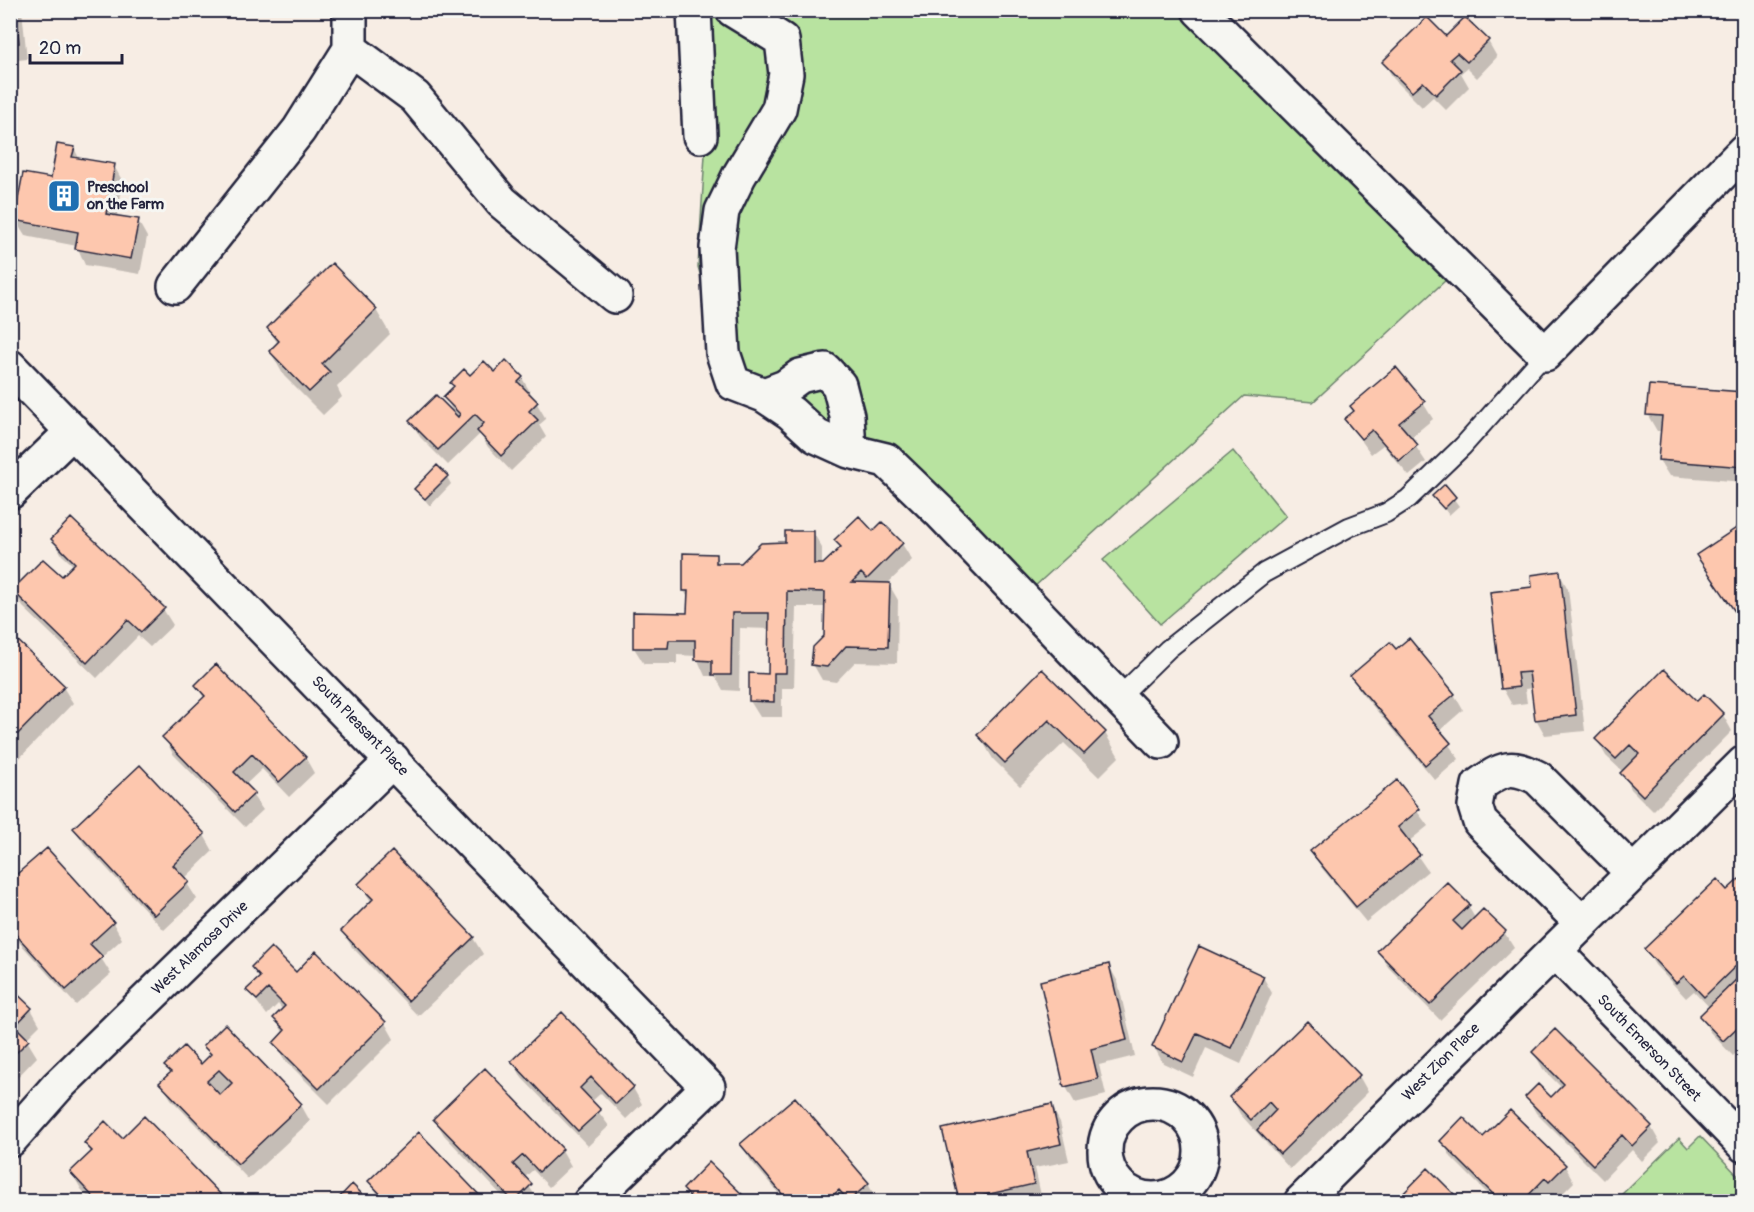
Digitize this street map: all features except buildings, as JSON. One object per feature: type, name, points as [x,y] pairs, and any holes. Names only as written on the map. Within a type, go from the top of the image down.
[{"type":"street","points":[[175,286],[298,130],[350,49],[350,10]]},
{"type":"street","points":[[694,10],[700,136]]},
{"type":"street","points":[[733,10],[782,40],[786,74],[779,109],[739,176],[722,211],[717,248],[723,353],[733,383],[764,395],[791,413],[816,436],[849,451],[886,460],[946,518],[1161,742]]},
{"type":"street","points":[[1199,10],[1545,354],[1743,151]]},
{"type":"street","points":[[350,49],[415,97],[502,202],[615,296]]},
{"type":"street","name":"South Pleasant Place","points":[[10,366],[708,1087],[590,1202]]},
{"type":"street","points":[[764,395],[785,387],[800,376],[825,370],[839,385],[847,416],[849,451]]},
{"type":"street","points":[[10,492],[73,431]]},
{"type":"street","name":"West Alamosa Drive","points":[[10,1140],[57,1087],[393,760]]},
{"type":"street","name":"West Zion Place","points":[[1301,1202],[1743,763]]},
{"type":"street","points":[[1582,923],[1480,822],[1476,806],[1479,785],[1498,771],[1519,768],[1538,778],[1633,873]]},
{"type":"street","name":"South Emerson Street","points":[[1555,951],[1743,1145]]},
{"type":"lane","points":[[1118,698],[1168,649],[1264,573],[1349,527],[1386,513],[1408,499],[1463,446],[1545,354]]},
{"type":"green space","points":[[1199,10],[1459,268],[1313,402],[1244,396],[1022,598],[886,460],[733,383],[698,267],[706,139],[699,11]]},
{"type":"green space","points":[[1233,451],[1286,516],[1160,624],[1103,560]]},
{"type":"green space","points":[[1700,1136],[1743,1181],[1743,1201],[1615,1201],[1679,1138],[1688,1148]]},
{"type":"place","name":"Preschool on the Farm","points":[[64,196]]}]
